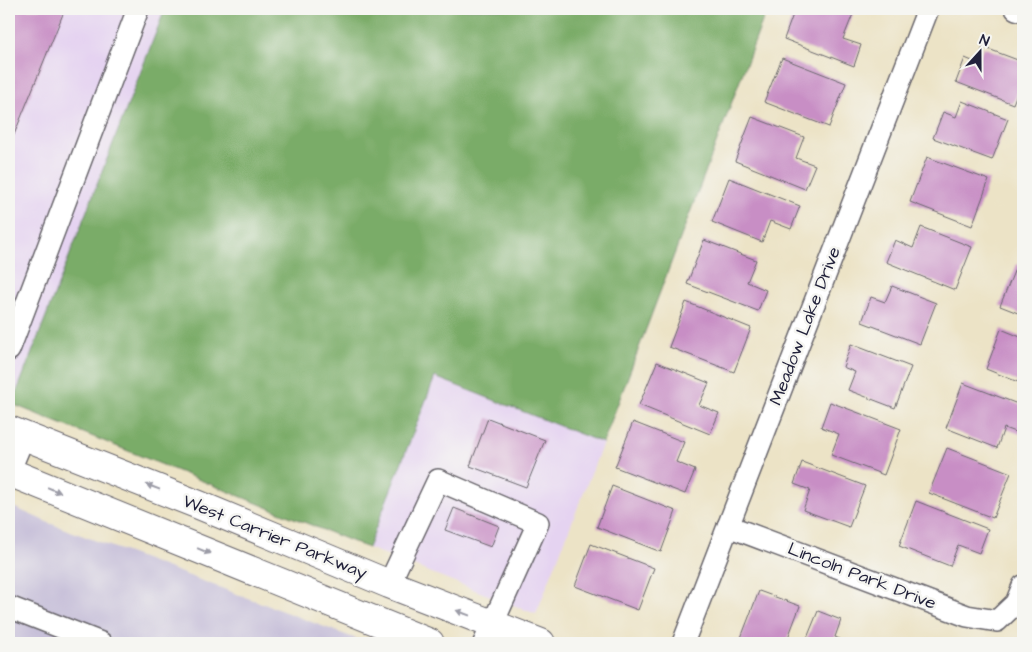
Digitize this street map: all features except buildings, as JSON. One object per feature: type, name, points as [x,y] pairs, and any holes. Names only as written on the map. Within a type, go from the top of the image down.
[{"type":"main road","name":"West Carrier Parkway","points":[[16,433],[199,505],[389,584],[488,634],[541,643]]},
{"type":"main road","points":[[9,472],[430,643]]},
{"type":"street","points":[[9,350],[138,9]]},
{"type":"street","name":"Meadow Lake Drive","points":[[683,643],[928,9]]},
{"type":"street","points":[[1016,9],[1023,12]]},
{"type":"street","points":[[9,472],[16,433]]},
{"type":"street","points":[[389,584],[438,480],[538,523],[488,634]]},
{"type":"street","name":"Lincoln Park Drive","points":[[728,526],[967,616],[997,621],[1016,603],[1023,586]]},
{"type":"street","points":[[9,607],[101,643]]},
{"type":"shaded area","points":[[9,9],[165,9],[12,404],[9,402]]},
{"type":"shaded area","points":[[434,377],[603,443],[536,614],[368,548]]},
{"type":"shaded area","points":[[9,505],[49,523],[367,643],[9,643]]},
{"type":"green space","points":[[165,9],[767,9],[603,443],[435,377],[368,548],[12,404]]}]
